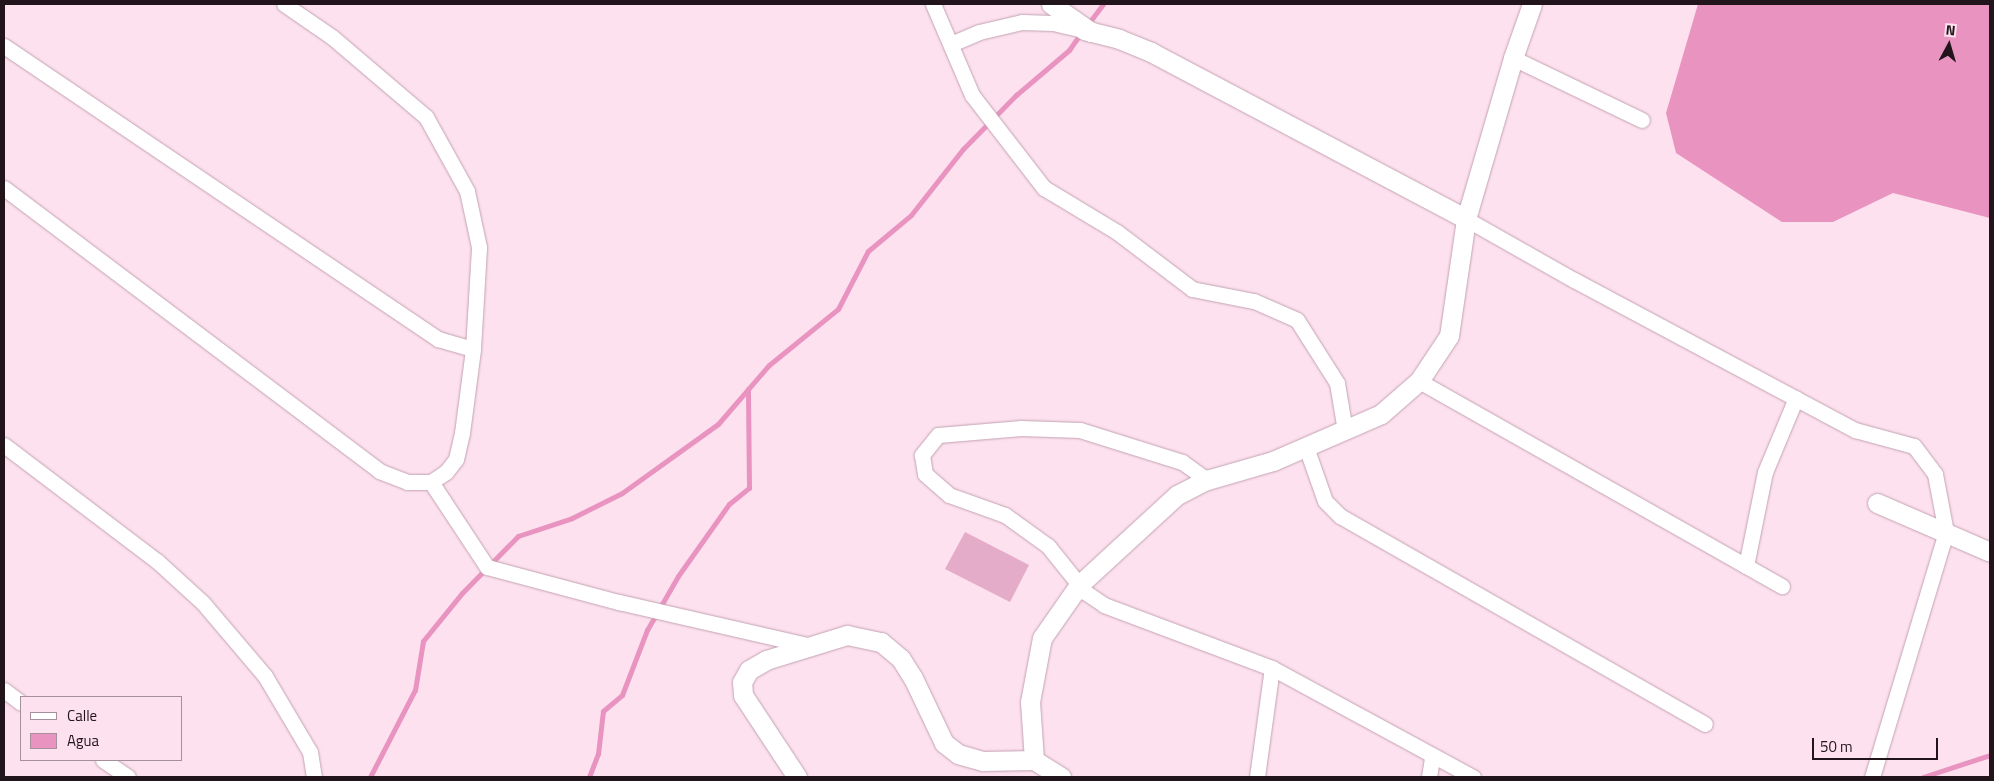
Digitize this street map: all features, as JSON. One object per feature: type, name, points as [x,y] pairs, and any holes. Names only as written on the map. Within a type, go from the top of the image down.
[{"type":"street","points":[[4,188],[379,471],[407,482],[431,482],[446,472],[456,459],[474,349],[479,248],[467,191],[450,155],[426,117],[332,37],[284,4]]},
{"type":"street","points":[[933,4],[972,96],[1044,188],[1117,232],[1192,289],[1254,301],[1297,320],[1337,383],[1345,430]]},
{"type":"street","points":[[1051,4],[1087,31]]},
{"type":"street","points":[[1034,760],[1030,702],[1042,638],[1079,585],[1177,495],[1207,480],[1306,447],[1381,414],[1419,381],[1449,336],[1466,219],[1513,58],[1532,4]]},
{"type":"street","points":[[951,44],[979,32],[1022,22],[1053,23],[1087,31],[1151,52],[1466,219],[1496,238],[1855,430],[1914,446],[1935,474],[1946,532],[1872,777]]},
{"type":"street","points":[[4,46],[438,339],[474,349]]},
{"type":"street","points":[[1513,58],[1642,120]]},
{"type":"street","points":[[1419,381],[1782,586]]},
{"type":"street","points":[[1746,566],[1765,472],[1796,398]]},
{"type":"street","points":[[1207,480],[1182,462],[1080,430],[1021,428],[938,435],[922,455],[925,474],[949,495],[1005,515],[1048,546],[1079,585],[1104,605],[1272,668],[1432,757],[1473,777]]},
{"type":"street","points":[[4,445],[157,561],[203,603],[265,676],[310,752],[314,777]]},
{"type":"street","points":[[1306,447],[1325,501],[1340,516],[1706,724]]},
{"type":"street","points":[[431,482],[487,567],[619,602],[811,646]]},
{"type":"street","points":[[1877,503],[1990,552]]},
{"type":"street","points":[[797,777],[742,694],[742,682],[749,670],[766,660],[847,635],[881,642],[901,658],[913,678],[944,743],[958,754],[983,761],[1034,760],[1061,777]]},
{"type":"street","points":[[1257,777],[1272,668]]},
{"type":"street","points":[[4,690],[20,702]]},
{"type":"street","points":[[1429,777],[1432,757]]},
{"type":"street","points":[[104,761],[128,777]]},
{"type":"shaded area","points":[[965,532],[1029,565],[1010,602],[945,569]]},
{"type":"water","points":[[1698,4],[1990,4],[1990,218],[1893,193],[1833,222],[1782,222],[1676,153],[1666,113]]},
{"type":"waterway","points":[[1088,24],[1103,4]]},
{"type":"waterway","points":[[370,777],[415,690],[423,641],[462,593],[518,536],[572,518],[622,493],[718,424],[769,365],[838,309],[868,251],[911,215],[963,149],[1016,95],[1069,50],[1081,33]]},
{"type":"waterway","points":[[589,777],[598,754],[603,711],[622,695],[647,630],[678,576],[729,504],[749,488],[748,389]]},
{"type":"waterway","points":[[1923,777],[1990,755]]}]
